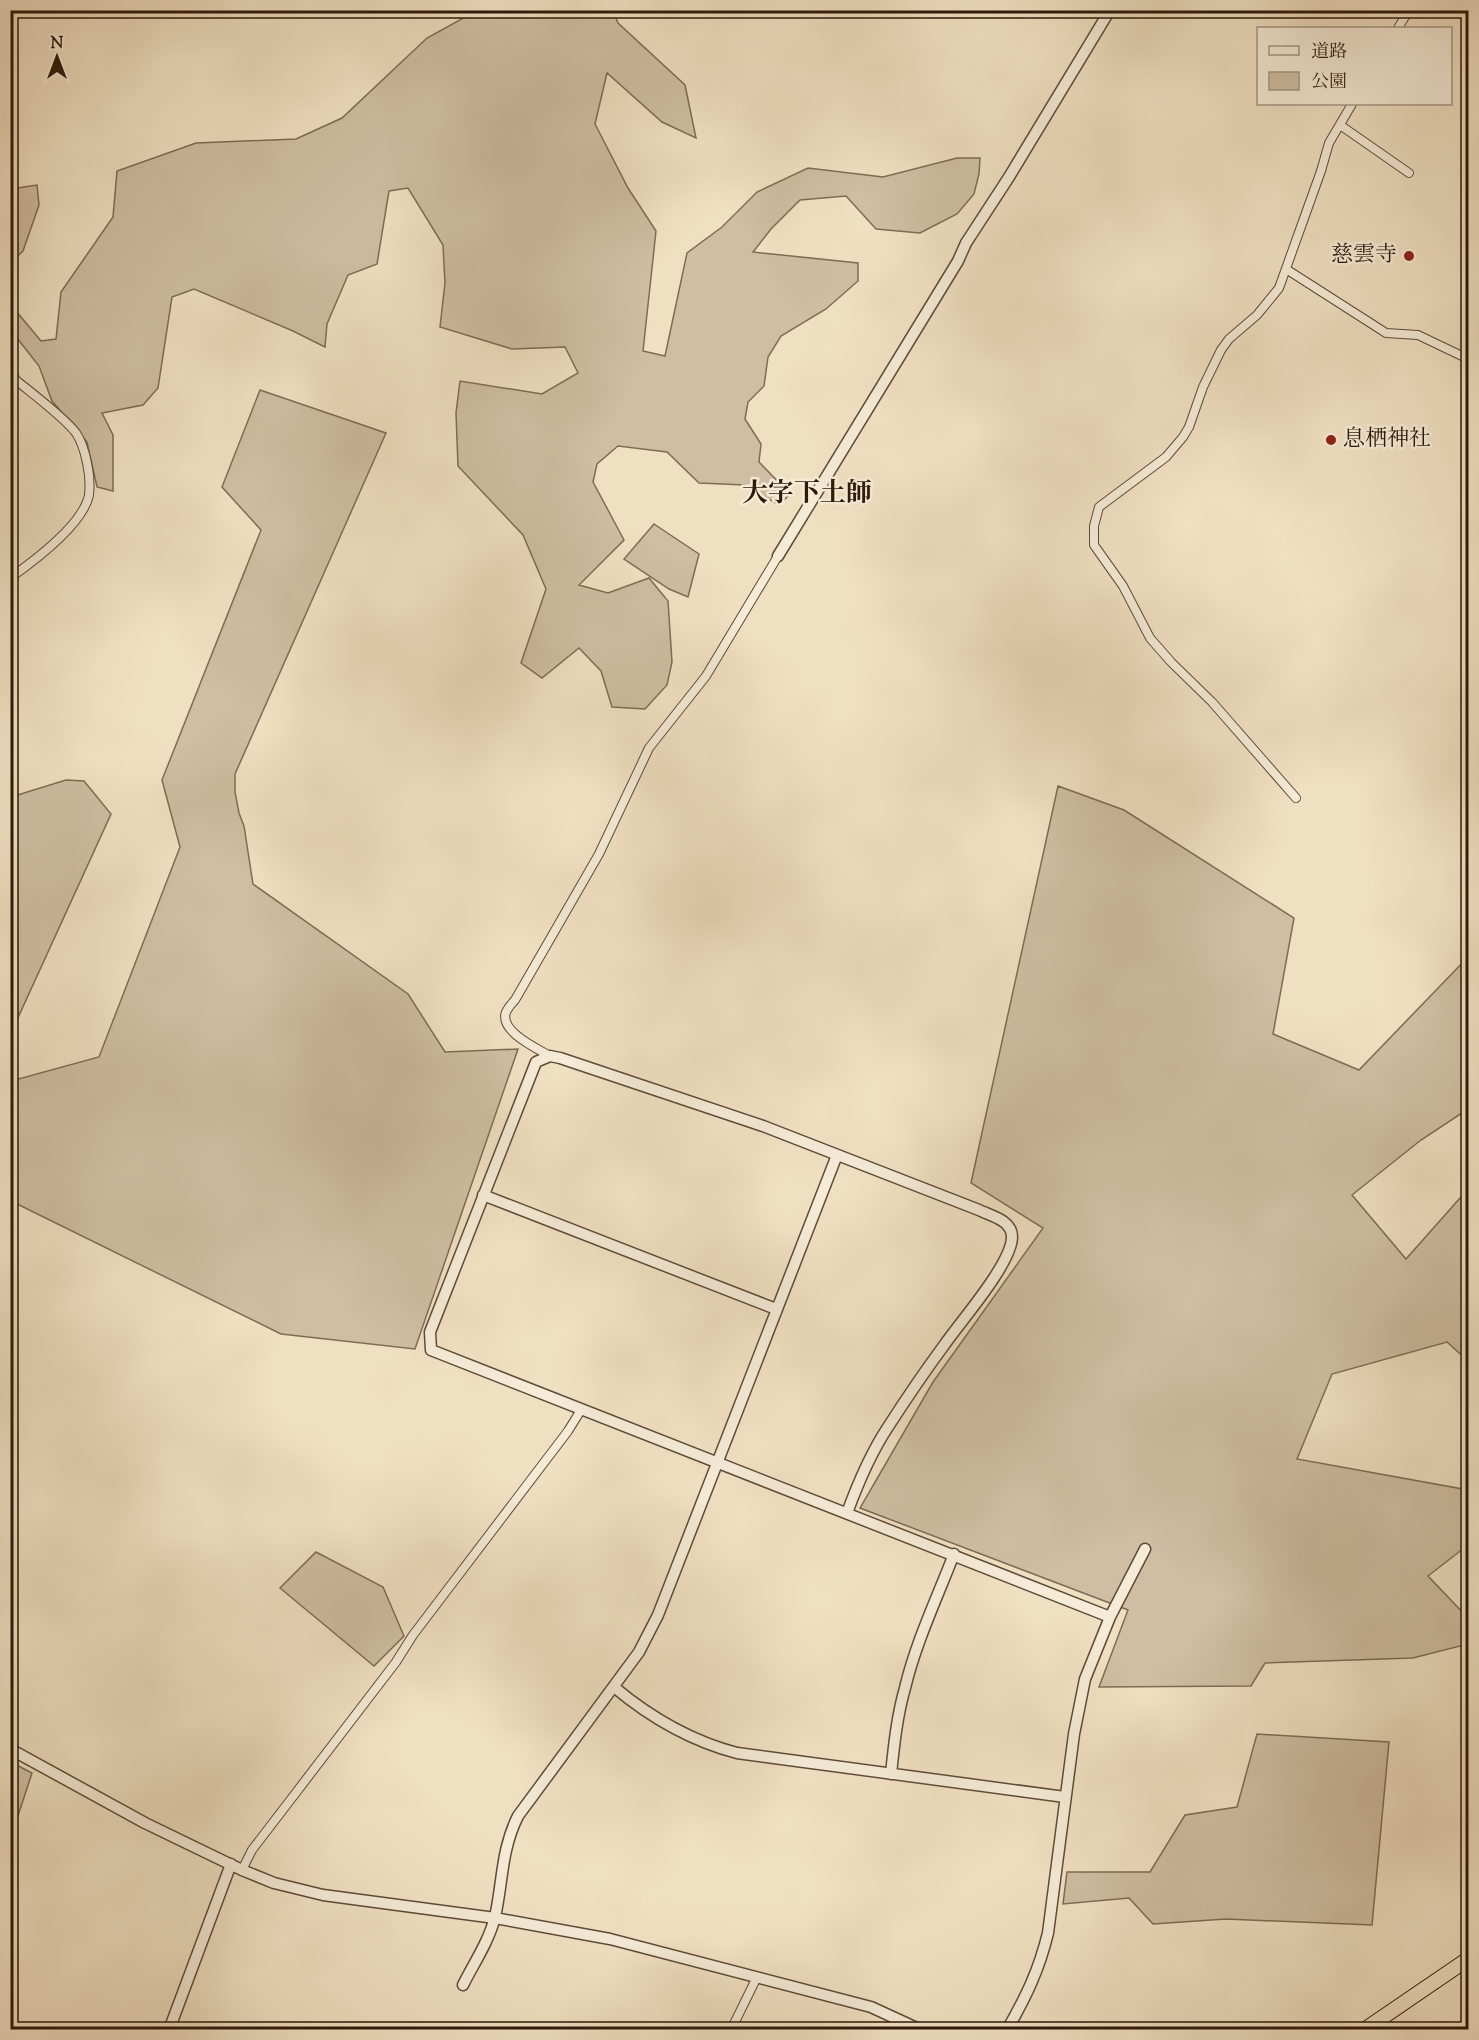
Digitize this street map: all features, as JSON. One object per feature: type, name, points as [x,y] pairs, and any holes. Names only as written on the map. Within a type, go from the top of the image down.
[{"type":"highway","points":[[1364,2030],[1468,1959]]},
{"type":"street","points":[[847,1513],[866,1465],[887,1428],[996,1274],[1008,1251],[1012,1234],[1009,1227],[1002,1221],[763,1126],[550,1056],[514,1034],[506,1023],[506,1012],[599,854],[649,748],[706,676],[958,261],[966,243],[1009,177],[1110,10]]},
{"type":"street","points":[[1399,27],[1409,10]]},
{"type":"street","points":[[1296,798],[1212,702],[1150,638],[1123,586],[1094,545],[1093,536],[1099,507],[1166,457],[1183,437],[1215,359],[1229,339],[1257,315],[1279,288],[1329,143],[1351,105]]},
{"type":"street","points":[[1340,125],[1409,173]]},
{"type":"street","points":[[1286,269],[1386,333],[1418,335],[1462,356]]},
{"type":"street","points":[[10,371],[17,381],[75,432],[84,447],[89,495],[84,509],[70,526],[32,562],[10,578]]},
{"type":"street","points":[[550,1056],[542,1058],[533,1067],[430,1332],[431,1350],[1110,1617]]},
{"type":"street","points":[[463,1985],[490,1933],[495,1918],[507,1841],[514,1824],[545,1777],[639,1652],[658,1615],[837,1155]]},
{"type":"street","points":[[483,1195],[776,1310]]},
{"type":"street","points":[[242,1870],[252,1850],[396,1662],[413,1635],[568,1431],[581,1410]]},
{"type":"street","points":[[1007,2030],[1032,1984],[1048,1933],[1065,1797],[1083,1688],[1110,1617],[1145,1549]]},
{"type":"street","points":[[891,1774],[893,1748],[904,1689],[954,1554]]},
{"type":"street","points":[[614,1687],[657,1719],[712,1746],[762,1758],[1065,1797]]},
{"type":"street","points":[[10,1749],[137,1819],[274,1883],[323,1895],[495,1918],[610,1939],[871,2007],[921,2030]]},
{"type":"street","points":[[169,2030],[231,1864]]},
{"type":"street","points":[[731,2030],[757,1977]]},
{"type":"green space","points":[[476,11],[613,11],[618,23],[685,85],[696,138],[662,122],[607,73],[595,124],[628,188],[656,231],[643,351],[665,356],[687,253],[722,227],[757,192],[808,168],[883,177],[957,158],[980,158],[974,194],[957,214],[920,233],[876,229],[846,196],[800,200],[771,229],[753,252],[858,263],[858,281],[826,309],[781,336],[768,357],[764,386],[748,402],[745,419],[761,444],[759,462],[790,494],[779,505],[745,485],[699,483],[667,452],[618,446],[597,464],[593,482],[624,540],[579,585],[608,593],[649,578],[668,601],[672,662],[667,685],[645,709],[612,707],[601,671],[579,648],[542,678],[521,663],[546,589],[523,535],[458,466],[456,413],[460,381],[542,394],[578,373],[565,347],[512,349],[440,327],[445,283],[443,245],[408,188],[389,191],[377,264],[348,275],[327,324],[325,347],[194,289],[172,297],[158,388],[143,405],[102,413],[113,435],[113,491],[97,487],[87,442],[52,401],[39,366],[17,338],[11,339],[10,304],[41,341],[56,339],[61,292],[113,217],[117,171],[196,143],[296,139],[342,118],[427,38]]},
{"type":"green space","points":[[37,185],[39,205],[23,251],[11,262],[11,189]]},
{"type":"green space","points":[[260,390],[386,433],[235,774],[235,792],[244,826],[253,884],[408,994],[445,1052],[518,1049],[415,1349],[281,1334],[11,1201],[11,1081],[99,1057],[180,847],[162,780],[261,530],[222,487]]},
{"type":"green space","points":[[654,524],[699,554],[688,597],[669,589],[624,559]]},
{"type":"green space","points":[[66,780],[84,781],[111,814],[11,1033],[11,797]]},
{"type":"green space","points":[[1058,786],[1124,810],[1294,918],[1273,1034],[1359,1070],[1468,957],[1468,1109],[1421,1140],[1352,1195],[1406,1259],[1468,1189],[1468,1361],[1447,1342],[1332,1374],[1297,1459],[1468,1490],[1468,1545],[1428,1576],[1468,1618],[1468,1644],[1413,1658],[1265,1663],[1251,1686],[1099,1687],[1128,1610],[860,1508],[933,1382],[1043,1228],[971,1183]]},
{"type":"green space","points":[[316,1552],[383,1587],[404,1636],[374,1666],[280,1588]]},
{"type":"green space","points":[[1257,1734],[1389,1742],[1372,1925],[1226,1919],[1153,1924],[1129,1898],[1063,1904],[1067,1872],[1150,1872],[1185,1815],[1237,1807]]},
{"type":"green space","points":[[11,1762],[32,1773],[11,1837]]},
{"type":"place","name":"慈雲寺","points":[[1409,256]]},
{"type":"place","name":"息栖神社","points":[[1331,440]]},
{"type":"district","name":"大字下土師","points":[[807,494]]}]
